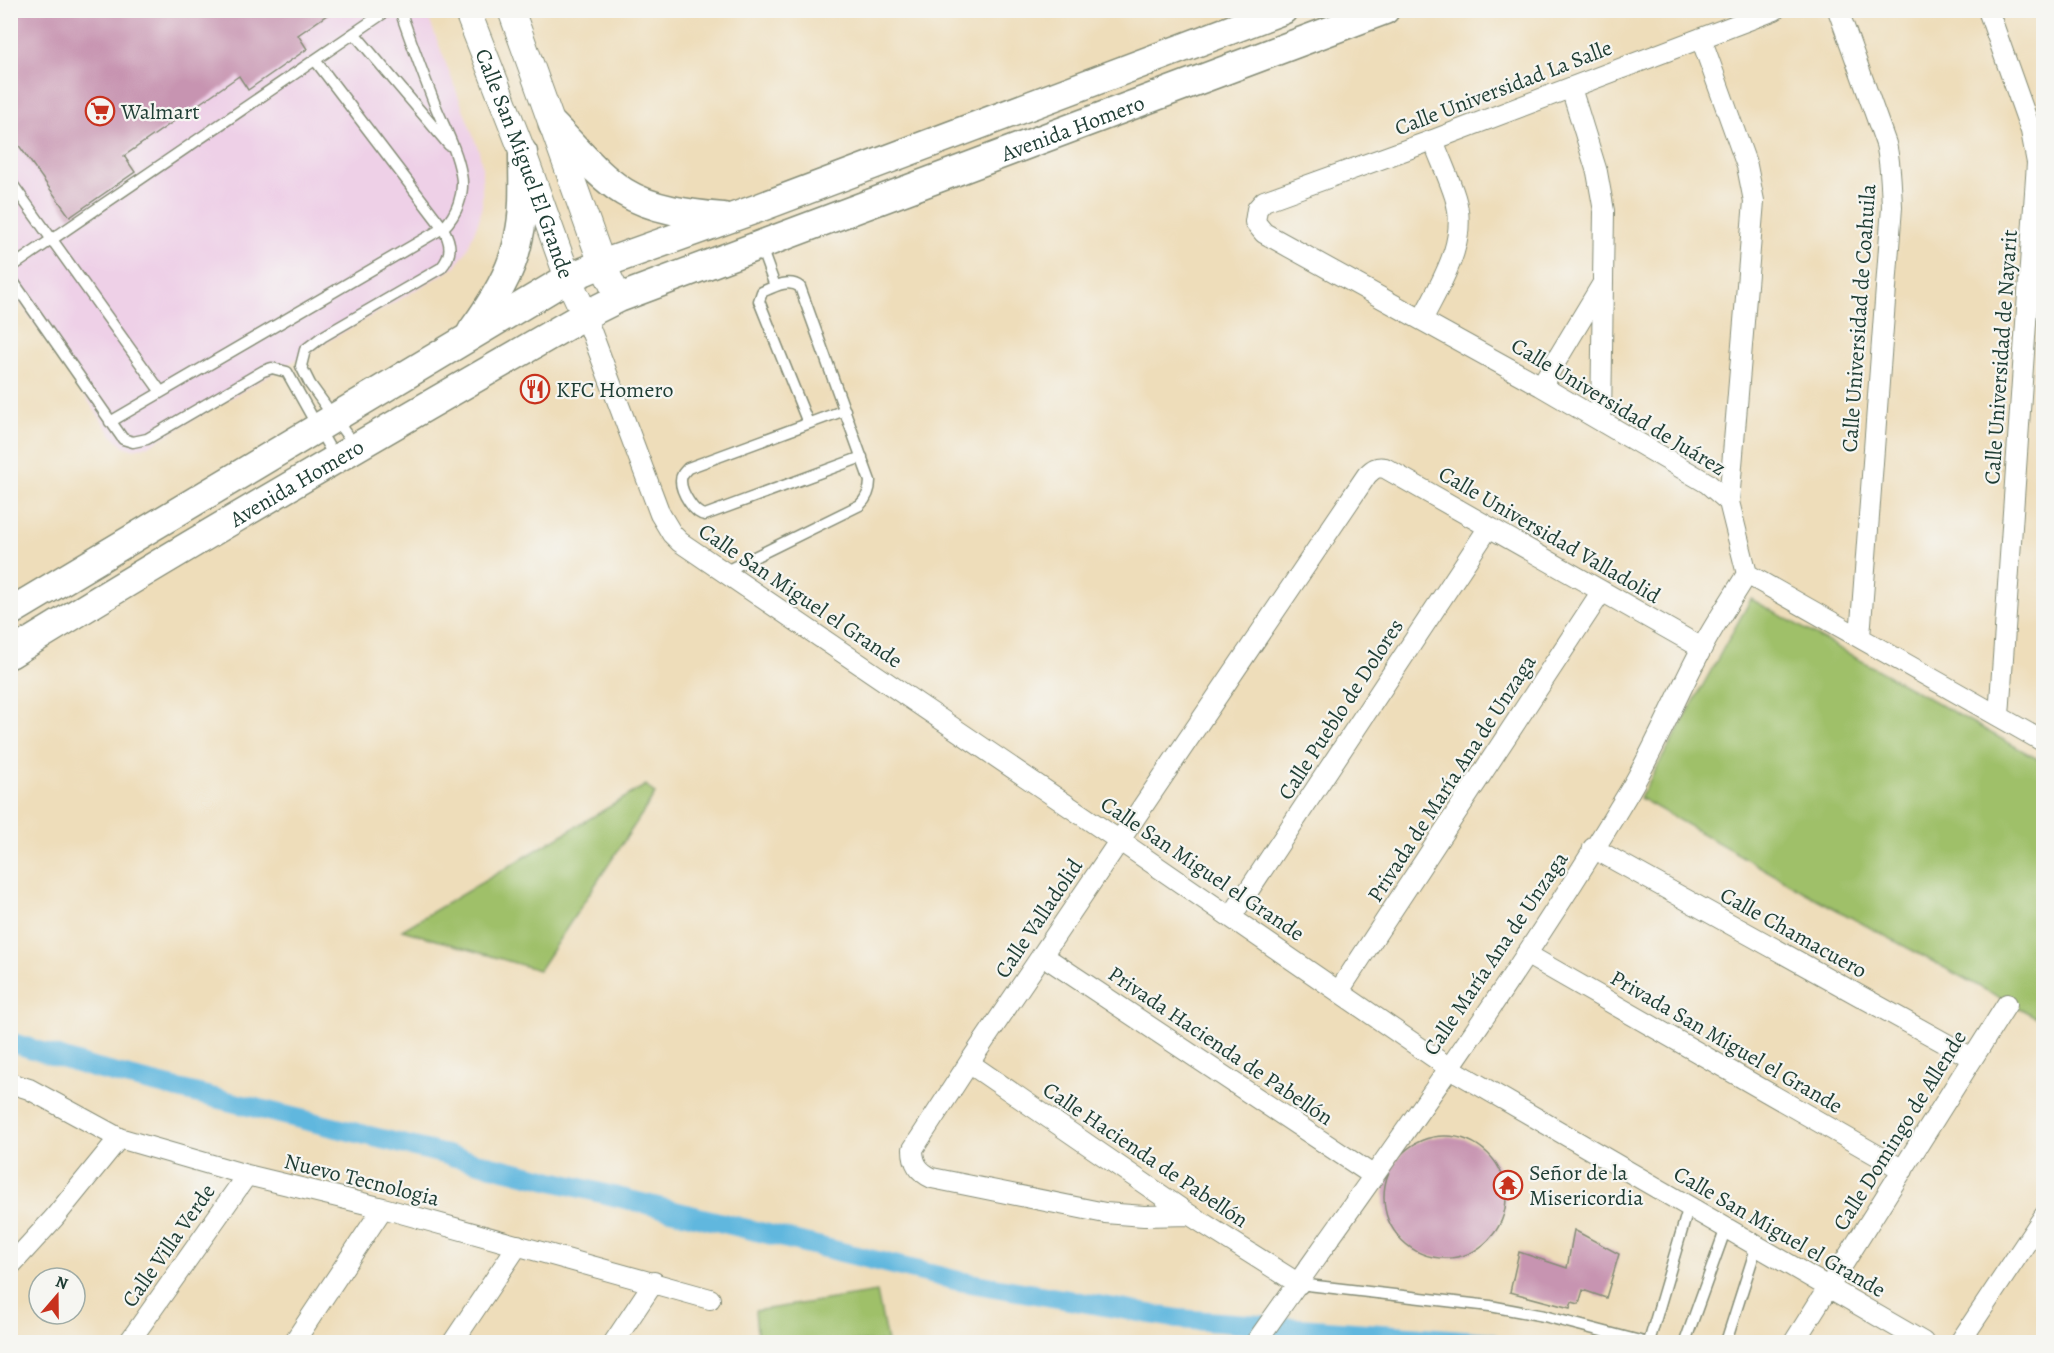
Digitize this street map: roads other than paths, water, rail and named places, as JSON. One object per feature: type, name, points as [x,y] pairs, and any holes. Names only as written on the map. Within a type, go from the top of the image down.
[{"type":"main road","name":"Avenida Homero","points":[[10,612],[568,278],[1283,10]]},
{"type":"main road","name":"Avenida Homero","points":[[10,654],[174,553],[345,452],[585,315],[620,298],[1385,10]]},
{"type":"main road","points":[[554,125],[602,175],[625,192],[644,202],[672,210],[743,214]]},
{"type":"main road","points":[[465,340],[489,308],[511,264],[519,237],[522,212],[523,153]]},
{"type":"street","name":"Calle San Miguel El Grande","points":[[467,10],[523,153],[568,278],[585,315]]},
{"type":"street","name":"Calle San Miguel El Grande","points":[[511,10],[602,264],[620,298]]},
{"type":"street","name":"Calle Universidad La Salle","points":[[1255,215],[1264,201],[1775,10]]},
{"type":"street","name":"Calle Universidad de Coahuila","points":[[1838,10],[1886,144],[1892,186],[1860,637]]},
{"type":"street","name":"Calle Universidad de Nayarit","points":[[1988,10],[2031,131],[2037,163],[1999,716]]},
{"type":"street","points":[[1701,38],[1747,166],[1754,201],[1729,502]]},
{"type":"street","points":[[1571,88],[1602,195],[1605,232],[1601,421]]},
{"type":"street","points":[[1422,320],[1450,264],[1458,231],[1456,198],[1432,140]]},
{"type":"street","name":"Calle Universidad de Juárez","points":[[1255,215],[1258,228],[1264,233],[1541,386],[1714,488],[1729,502],[1747,574]]},
{"type":"street","points":[[1541,386],[1604,281]]},
{"type":"street","name":"Calle San Miguel el Grande","points":[[585,315],[660,514],[672,534],[680,542],[1339,990],[1448,1067],[1923,1342]]},
{"type":"street","name":"Calle Universidad Valladolid","points":[[1374,469],[1386,468],[1702,648]]},
{"type":"street","name":"Calle Valladolid","points":[[1190,1215],[1144,1216],[1105,1213],[926,1175],[915,1163],[915,1145],[1367,475],[1374,469]]},
{"type":"street","name":"Calle Pueblo de Dolores","points":[[1231,917],[1489,526]]},
{"type":"street","points":[[1747,574],[2043,742]]},
{"type":"street","name":"Calle María Ana de Unzaga","points":[[1257,1342],[1526,954],[1629,791],[1660,737],[1702,648],[1747,574]]},
{"type":"street","name":"Privada de María Ana de Unzaga","points":[[1339,990],[1602,591]]},
{"type":"street","name":"Calle Chamacuero","points":[[1593,848],[1972,1058]]},
{"type":"street","name":"Privada San Miguel el Grande","points":[[1526,954],[1903,1170]]},
{"type":"street","name":"Privada Hacienda de Pabellón","points":[[1042,955],[1374,1176]]},
{"type":"street","name":"Calle Domingo de Allende","points":[[1794,1342],[2007,1004]]},
{"type":"street","name":"Calle Hacienda de Pabellón","points":[[969,1063],[1190,1215],[1299,1284]]},
{"type":"street","name":"Nuevo Tecnologia","points":[[10,1083],[29,1089],[119,1138],[247,1175],[518,1245],[710,1299]]},
{"type":"street","points":[[10,1266],[47,1226],[119,1138]]},
{"type":"street","name":"Calle Villa Verde","points":[[129,1342],[247,1175]]},
{"type":"street","points":[[294,1342],[383,1209]]},
{"type":"street","points":[[1960,1342],[2043,1216]]},
{"type":"street","points":[[453,1342],[518,1245]]},
{"type":"street","points":[[614,1342],[654,1282]]},
{"type":"lane","points":[[10,268],[388,10]]},
{"type":"lane","points":[[110,422],[443,228],[451,221],[460,197],[462,175],[455,152],[422,74],[400,10]]},
{"type":"lane","points":[[354,33],[455,152]]},
{"type":"lane","points":[[315,60],[443,228],[451,246],[449,256],[441,268],[322,337],[305,350],[301,366],[345,452]]},
{"type":"lane","points":[[10,181],[161,392]]},
{"type":"lane","points":[[759,245],[775,286]]},
{"type":"lane","points":[[10,277],[110,422],[120,436],[126,440],[132,442],[147,439],[263,371],[272,368],[287,372],[328,422],[345,452]]},
{"type":"lane","points":[[724,572],[860,505],[866,499],[870,488],[862,457],[800,287],[791,282],[762,292],[759,301],[808,423]]},
{"type":"lane","points":[[845,410],[688,468],[683,473],[681,483],[694,510],[705,515],[862,457]]},
{"type":"lane","points":[[1649,1342],[1689,1206]]},
{"type":"lane","points":[[1685,1342],[1726,1228]]},
{"type":"lane","points":[[1726,1342],[1757,1245]]},
{"type":"lane","points":[[1299,1284],[1490,1306],[1544,1316],[1644,1342]]},
{"type":"waterway","points":[[10,1042],[93,1068],[959,1281],[1179,1319],[1490,1342]]},
{"type":"place","name":"Walmart","points":[[100,111]]},
{"type":"place","name":"KFC Homero","points":[[535,389]]},
{"type":"place","name":"Señor de la Misericordia","points":[[1508,1185]]}]
